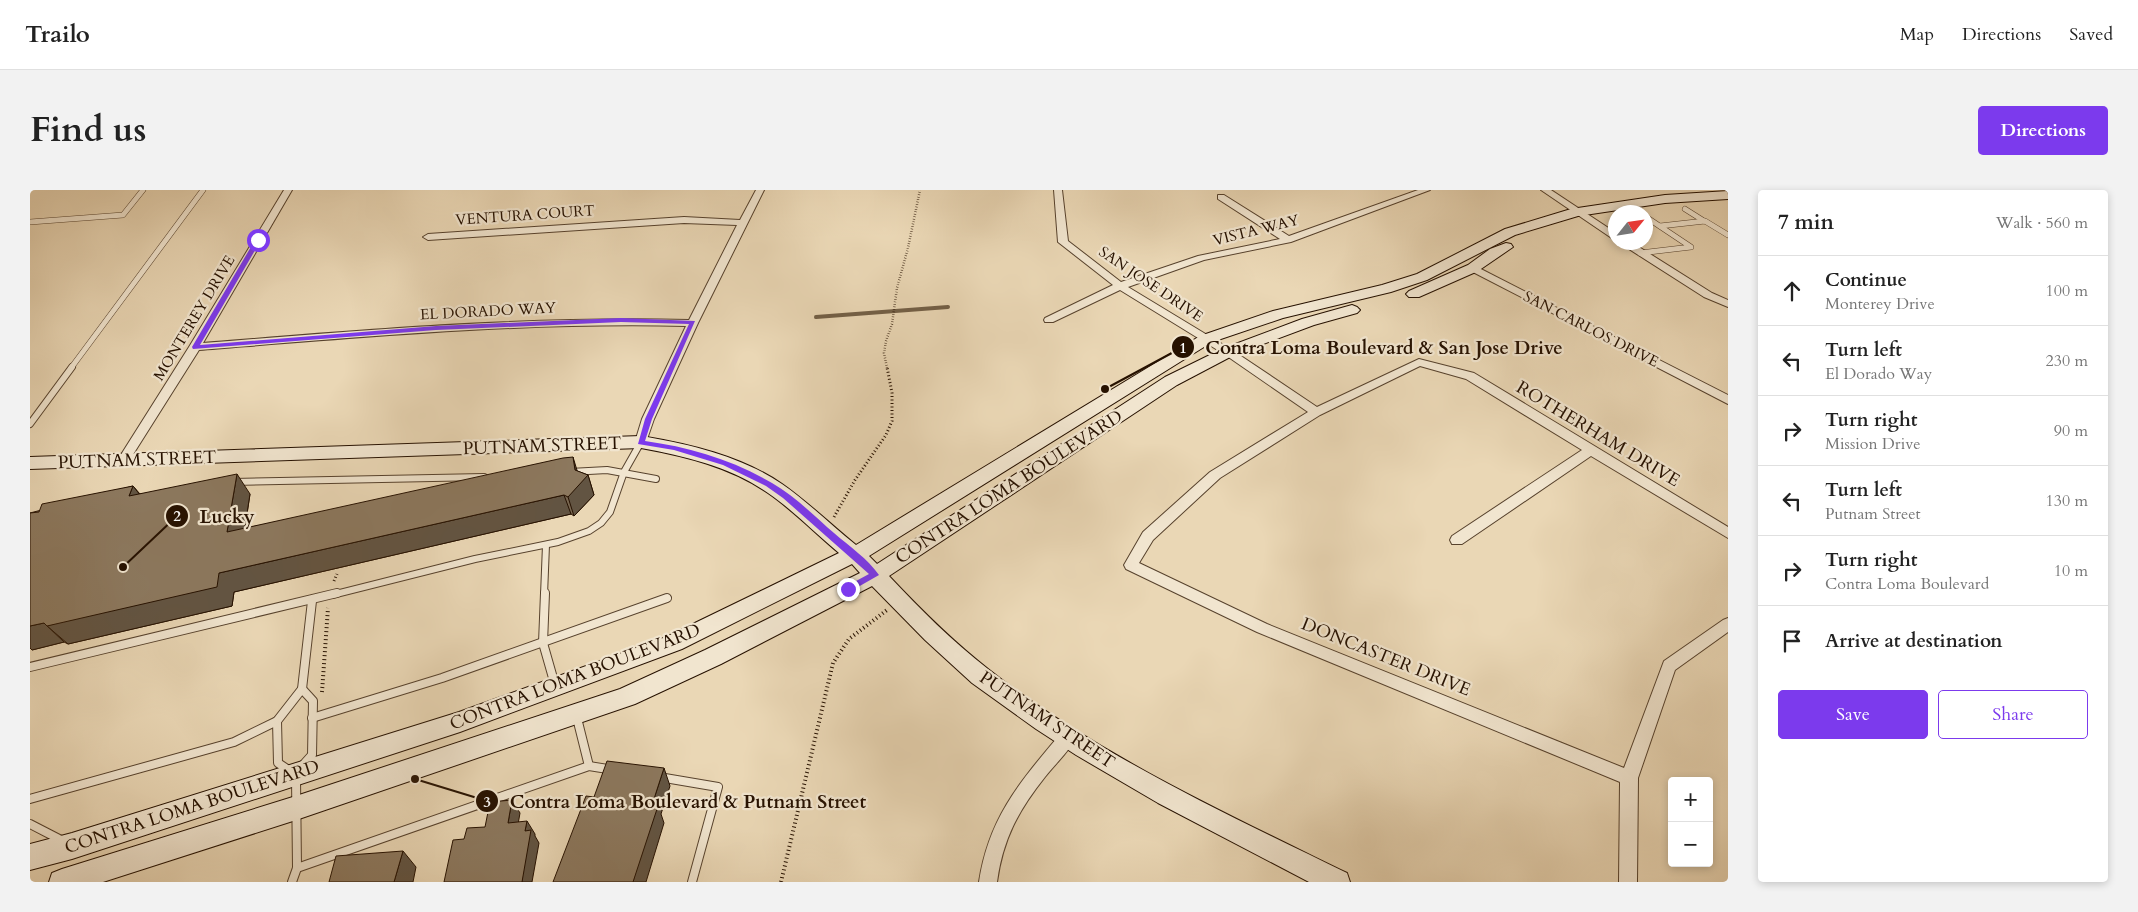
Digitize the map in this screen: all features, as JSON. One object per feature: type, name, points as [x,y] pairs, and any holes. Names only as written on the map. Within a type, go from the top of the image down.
[{"type":"main road","name":"CONTRA LOMA BOULEVARD","points":[[30,857],[72,846],[460,722],[674,643],[873,546],[1206,339],[1278,314],[1395,286],[1422,277],[1510,232],[1576,212],[1665,199],[1728,195]]},
{"type":"main road","points":[[1653,215],[1685,209],[1728,206]]},
{"type":"main road","name":"CONTRA LOMA BOULEVARD","points":[[62,882],[296,808],[627,697],[713,657],[875,575],[1171,381],[1228,352],[1308,322],[1422,291],[1473,268],[1494,252],[1529,238],[1588,220],[1608,218]]},
{"type":"main road","name":"SAN CARLOS DRIVE","points":[[1454,259],[1473,268]]},
{"type":"main road","name":"PUTNAM STREET","points":[[30,463],[640,442],[699,454],[748,473],[786,496],[855,555],[900,602],[957,655],[1003,694],[1128,775],[1226,828],[1337,882]]},
{"type":"street","name":"MONTEREY DRIVE","points":[[123,461],[195,347],[288,190]]},
{"type":"street","points":[[640,442],[648,419],[693,323],[760,190]]},
{"type":"street","name":"SAN JOSE DRIVE","points":[[1058,190],[1063,242],[1120,286],[1228,352],[1316,412]]},
{"type":"street","name":"VISTA WAY","points":[[1048,320],[1120,286],[1202,258],[1288,240],[1426,190]]},
{"type":"street","points":[[1545,190],[1608,233]]},
{"type":"street","points":[[1222,197],[1288,240]]},
{"type":"street","name":"VENTURA COURT","points":[[428,237],[684,220],[744,223]]},
{"type":"street","points":[[1635,250],[1708,295],[1728,304]]},
{"type":"street","name":"SAN CARLOS DRIVE","points":[[1473,268],[1728,400]]},
{"type":"street","name":"EL DORADO WAY","points":[[195,347],[446,328],[621,320],[693,323]]},
{"type":"street","name":"ROTHERHAM DRIVE","points":[[1316,412],[1419,362],[1470,376],[1728,533]]},
{"type":"street","name":"DONCASTER DRIVE","points":[[1316,412],[1215,474],[1148,536],[1131,565],[1262,628],[1629,778]]},
{"type":"street","points":[[1457,540],[1592,450]]},
{"type":"street","points":[[1628,882],[1629,778],[1669,666],[1728,624]]},
{"type":"street","points":[[988,882],[996,842],[1003,826],[1031,782],[1068,737]]},
{"type":"lane","points":[[30,222],[123,215],[144,190]]},
{"type":"lane","points":[[30,424],[203,190]]},
{"type":"lane","points":[[1685,209],[1728,235]]},
{"type":"lane","points":[[1640,253],[1691,246],[1653,221]]},
{"type":"lane","points":[[1660,226],[1704,222]]},
{"type":"lane","points":[[1722,232],[1728,229]]},
{"type":"lane","points":[[30,667],[312,601],[488,556],[546,545],[584,534],[601,523],[612,512],[624,473],[640,442]]},
{"type":"lane","points":[[559,472],[607,470],[656,479]]},
{"type":"lane","points":[[227,482],[491,476]]},
{"type":"lane","points":[[546,545],[542,643],[555,688]]},
{"type":"lane","points":[[312,718],[442,678],[667,598]]},
{"type":"lane","points":[[30,800],[234,742],[277,721],[302,689],[312,601]]},
{"type":"lane","points":[[292,882],[297,868],[296,774],[312,755],[312,701],[302,689]]},
{"type":"lane","points":[[576,714],[589,766]]},
{"type":"lane","points":[[277,721],[278,763],[296,774]]},
{"type":"lane","points":[[297,868],[589,766],[626,772]]},
{"type":"lane","points":[[653,776],[718,786],[692,882]]},
{"type":"lane","points":[[30,824],[72,846]]},
{"type":"path","points":[[822,528],[837,514],[855,480],[892,422],[892,393],[884,353],[892,324],[897,288],[908,248],[920,190]]},
{"type":"path","points":[[331,712],[330,700],[323,694],[322,688],[327,610],[330,606],[336,574]]},
{"type":"path","points":[[780,882],[833,663],[839,651],[848,640],[866,624],[900,602]]},
{"type":"building","points":[[573,457],[575,470],[588,475],[568,497],[564,495],[219,573],[217,587],[47,626],[44,623],[30,626],[30,513],[39,512],[42,504],[133,486],[129,496],[237,474],[227,532]]},
{"type":"building","points":[[607,761],[664,768],[652,805],[658,806],[633,882],[553,882],[586,796],[594,797]]},
{"type":"building","points":[[512,800],[508,823],[527,821],[525,831],[531,830],[522,882],[444,882],[453,840],[464,839],[467,828],[485,827],[490,802]]},
{"type":"building","points":[[403,851],[394,882],[329,882],[336,856]]},
{"type":"waterway","points":[[816,317],[948,307]]},
{"type":"place","name":"Contra Loma Boulevard & San Jose Drive","points":[[1105,389]]},
{"type":"place","name":"Lucky","points":[[123,567]]},
{"type":"place","name":"Contra Loma Boulevard & Putnam Street","points":[[415,779]]},
{"type":"route","points":[[258,240],[195,347],[436,328],[621,320],[693,323],[648,419],[640,442],[699,454],[726,463],[769,484],[786,496],[855,555],[875,575],[848,589]]}]
